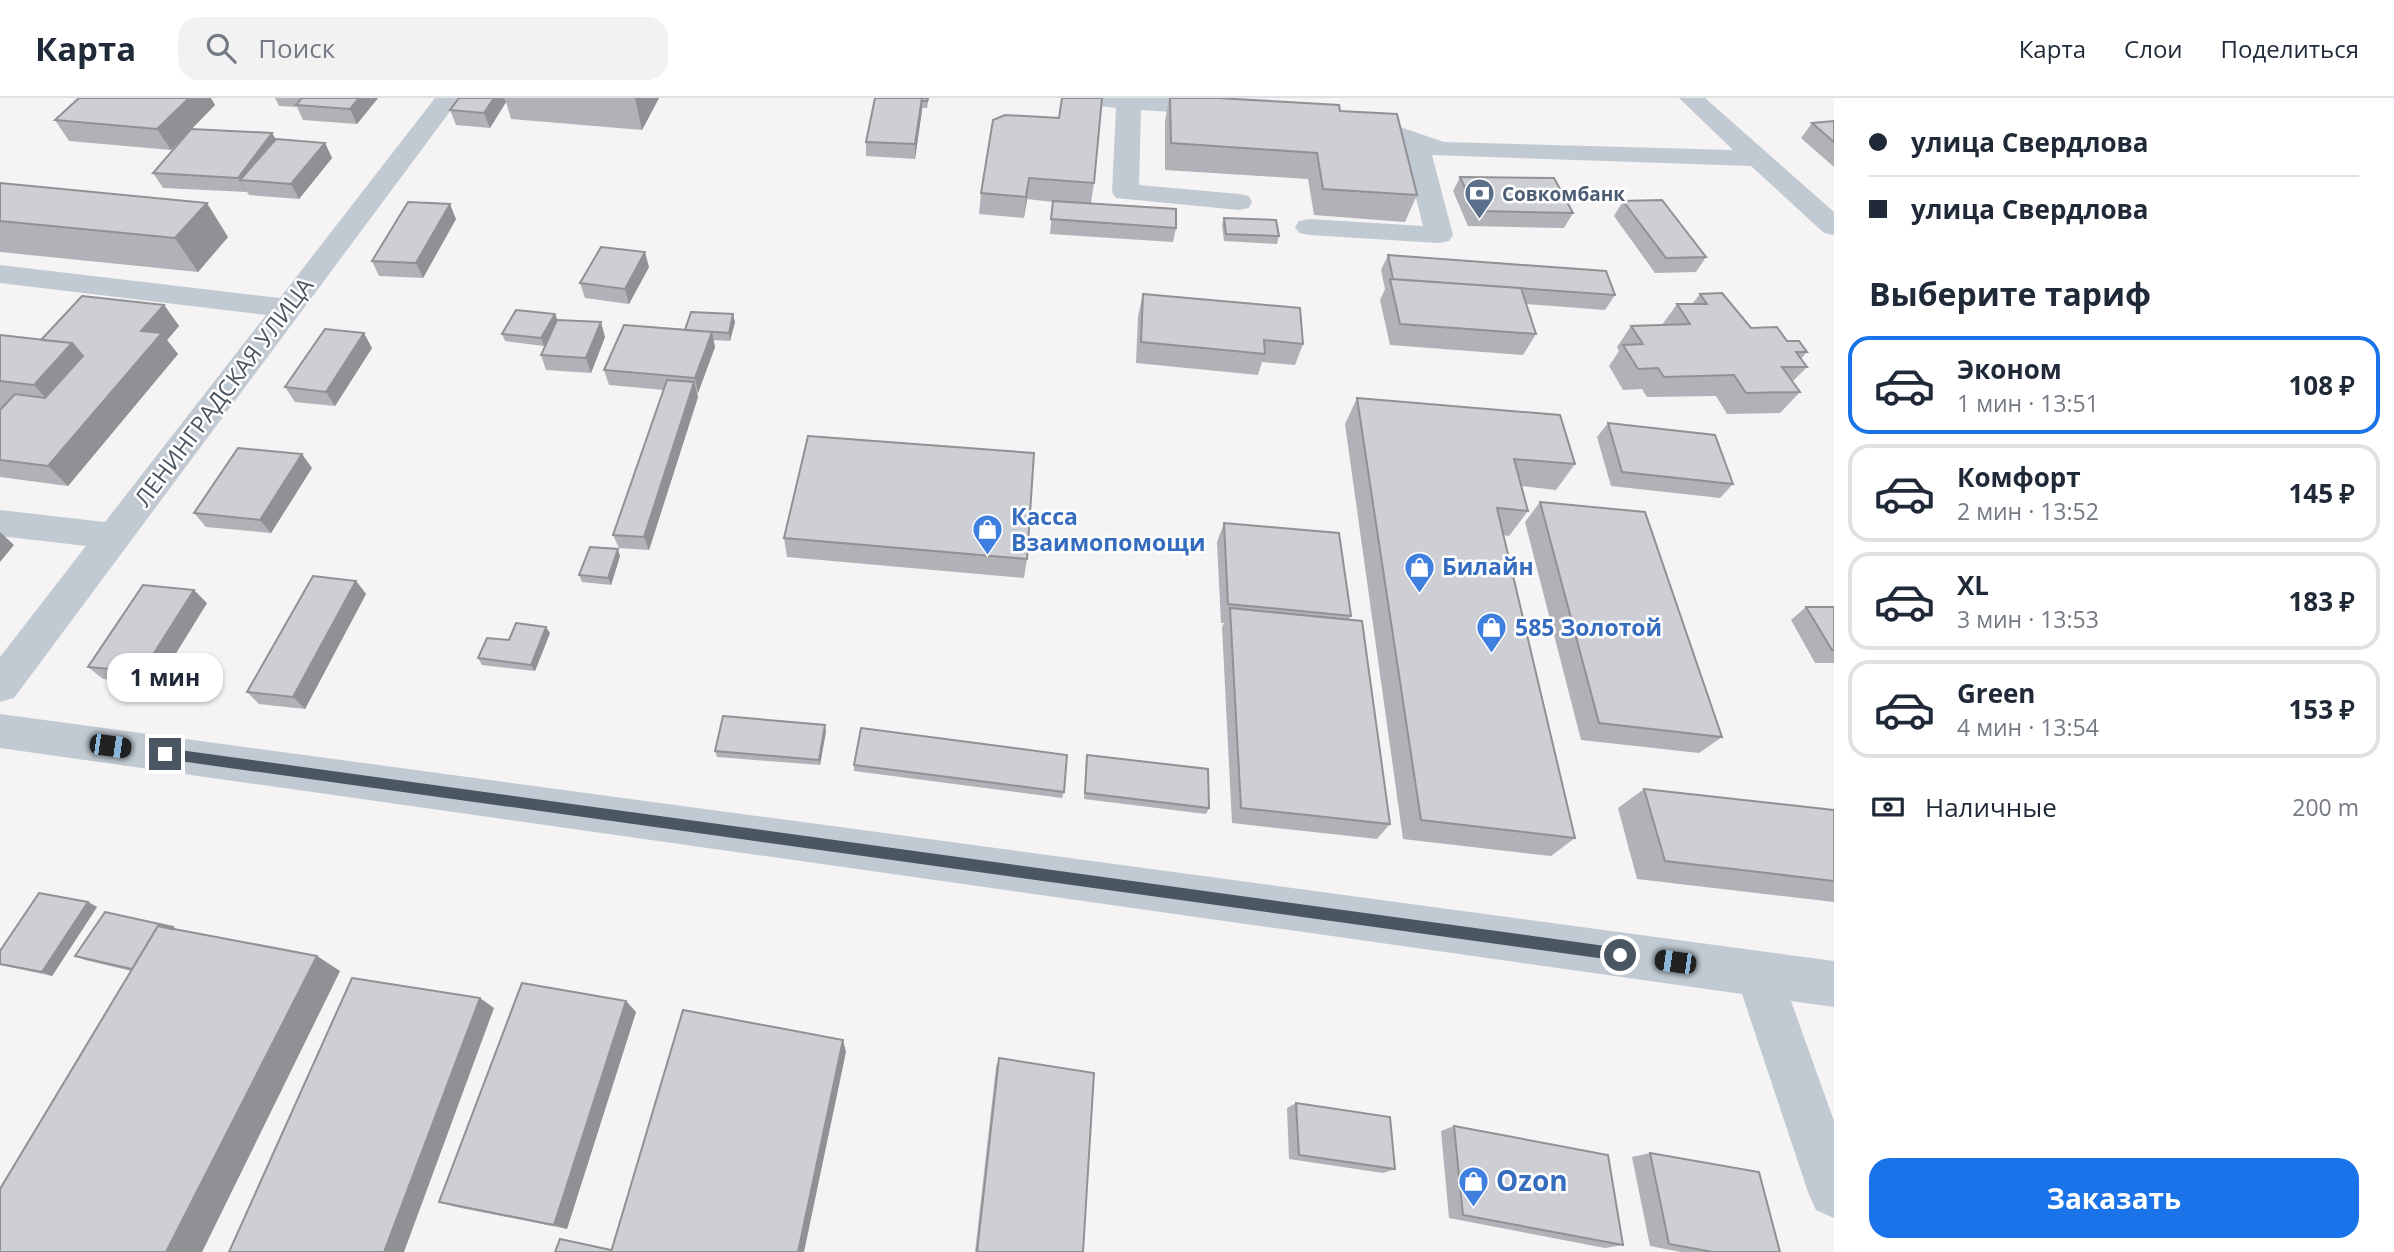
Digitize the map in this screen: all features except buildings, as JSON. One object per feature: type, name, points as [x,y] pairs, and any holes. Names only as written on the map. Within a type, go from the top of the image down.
[{"type":"street","name":"ЛЕНИНГРАДСКАЯ УЛИЦА","points":[[0,686],[448,98]]},
{"type":"street","points":[[1082,98],[1239,110]]},
{"type":"street","points":[[1691,98],[1834,228]]},
{"type":"street","points":[[1129,102],[1125,192],[1239,202]]},
{"type":"street","points":[[1336,117],[1350,118],[1441,150],[1758,158]]},
{"type":"street","points":[[1309,227],[1438,236],[1415,141]]},
{"type":"street","points":[[0,274],[288,308]]},
{"type":"street","points":[[0,523],[115,536]]},
{"type":"street","points":[[0,731],[1834,984]]},
{"type":"street","points":[[1758,974],[1834,1192]]},
{"type":"place","name":"Совкомбанк","points":[[1479,221]]},
{"type":"place","name":"Касса Взаимопомощи","points":[[988,557]]},
{"type":"place","name":"Билайн","points":[[1419,594]]},
{"type":"place","name":"585 Золотой","points":[[1492,655]]},
{"type":"place","name":"Ozon","points":[[1473,1208]]},
{"type":"route","points":[[165,754],[1620,955]]}]
